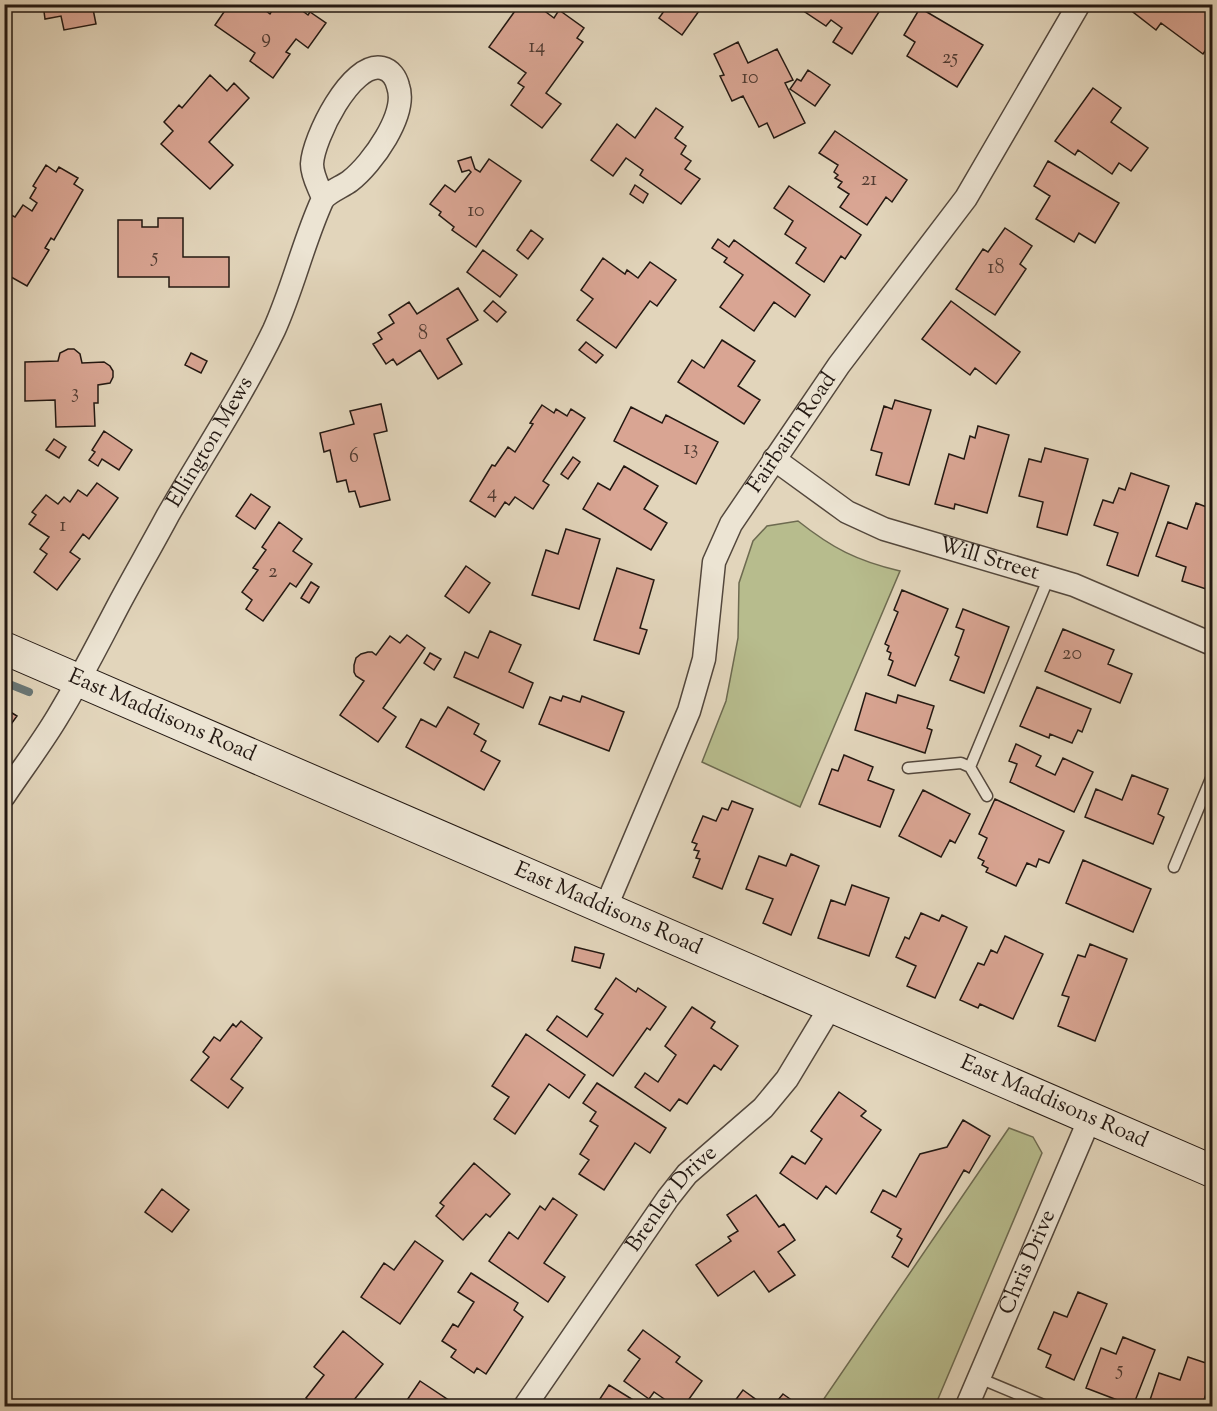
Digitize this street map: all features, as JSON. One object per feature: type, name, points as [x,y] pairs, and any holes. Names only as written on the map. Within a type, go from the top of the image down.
[{"type":"street","name":"Fairbairn Road","points":[[605,909],[689,711],[705,650],[714,562],[730,524],[839,365],[966,198],[1078,4]]},
{"type":"street","points":[[380,67],[389,71],[396,80],[400,92],[394,122],[384,142],[353,179],[323,198],[312,167],[323,127],[332,110],[360,76],[369,69],[380,67]]},
{"type":"street","name":"Ellington Mews","points":[[4,796],[58,716],[79,680],[142,563],[269,340],[323,198]]},
{"type":"street","name":"Will Street","points":[[774,459],[847,512],[884,529],[1074,585],[1212,644]]},
{"type":"street","name":"East Maddisons Road","points":[[4,648],[1212,1171]]},
{"type":"street","name":"Brenley Drive","points":[[525,1407],[668,1198],[687,1174],[769,1101],[787,1079],[831,1006]]},
{"type":"street","name":"Chris Drive","points":[[967,1407],[1090,1118]]},
{"type":"lane","points":[[970,767],[1048,577]]},
{"type":"lane","points":[[908,768],[952,762],[961,763],[970,767],[987,796]]},
{"type":"lane","points":[[1174,867],[1212,776]]},
{"type":"lane","points":[[979,1378],[1046,1407]]},
{"type":"green space","points":[[798,521],[822,539],[846,552],[871,563],[900,571],[800,807],[702,762],[726,701],[738,638],[739,583],[753,541],[767,526]]},
{"type":"green space","points":[[1009,1128],[1033,1137],[1042,1153],[935,1406],[819,1406]]},
{"type":"building","points":[[43,4],[92,4],[96,24],[64,30],[61,16],[45,19]]},
{"type":"building","points":[[218,4],[257,4],[270,14],[276,4],[293,4],[308,15],[310,12],[326,23],[308,48],[296,39],[286,52],[290,54],[273,78],[250,61],[255,53],[215,25],[224,12],[216,7]]},
{"type":"building","points":[[520,4],[535,4],[554,18],[559,10],[584,28],[577,38],[583,42],[546,93],[561,104],[542,128],[511,105],[524,87],[518,83],[526,73],[489,47]]},
{"type":"building","points":[[669,4],[704,4],[682,35],[659,18]]},
{"type":"building","points":[[810,4],[884,4],[852,54],[833,42],[842,28],[831,20],[826,26],[805,12]]},
{"type":"building","points":[[1139,4],[1205,4],[1212,10],[1212,16],[1207,23],[1212,27],[1212,41],[1203,54],[1161,23],[1156,30],[1133,12]]},
{"type":"building","points":[[920,8],[983,45],[957,87],[907,56],[915,42],[904,35]]},
{"type":"building","points":[[738,42],[748,63],[777,49],[793,80],[785,83],[805,123],[774,138],[767,123],[759,127],[743,96],[732,101],[720,76],[724,75],[714,54]]},
{"type":"building","points":[[808,70],[830,85],[815,106],[790,89],[797,79],[801,81]]},
{"type":"building","points":[[210,75],[227,91],[234,83],[249,98],[209,142],[233,165],[210,189],[161,144],[173,131],[164,122],[179,105],[182,108]]},
{"type":"building","points":[[1093,88],[1121,108],[1111,122],[1148,148],[1131,171],[1119,163],[1112,174],[1078,150],[1075,155],[1055,141]]},
{"type":"building","points":[[656,108],[683,127],[675,138],[686,146],[681,154],[691,161],[685,169],[700,179],[681,204],[640,175],[643,170],[626,158],[613,176],[591,160],[617,124],[635,138]]},
{"type":"building","points":[[835,131],[907,180],[892,202],[886,197],[867,225],[840,207],[849,194],[838,187],[842,182],[835,178],[838,175],[834,172],[838,165],[819,153]]},
{"type":"building","points":[[471,157],[475,169],[480,172],[489,159],[521,181],[476,247],[452,230],[454,227],[439,215],[441,212],[430,204],[445,185],[455,192],[471,172],[469,170],[462,172],[458,161]]},
{"type":"building","points":[[1048,161],[1119,203],[1095,243],[1079,233],[1074,242],[1036,219],[1050,196],[1034,186]]},
{"type":"building","points":[[46,165],[56,172],[59,167],[78,178],[74,184],[83,190],[54,240],[51,238],[45,248],[49,250],[27,286],[4,273],[4,265],[11,255],[4,251],[6,243],[4,241],[4,222],[9,214],[15,217],[23,205],[32,211],[37,203],[30,198],[36,188],[33,186]]},
{"type":"building","points":[[635,185],[648,194],[643,203],[630,194]]},
{"type":"building","points":[[789,186],[861,235],[845,259],[841,256],[824,282],[796,263],[806,248],[785,234],[793,221],[774,208]]},
{"type":"building","points":[[158,218],[183,218],[183,257],[229,257],[229,287],[169,287],[169,277],[118,277],[118,220],[142,220],[142,227],[158,227]]},
{"type":"building","points":[[1005,228],[1032,246],[1020,264],[1026,269],[995,315],[956,289],[983,249],[988,252]]},
{"type":"building","points":[[531,230],[543,239],[528,259],[517,250]]},
{"type":"building","points":[[718,239],[729,247],[734,240],[810,295],[795,317],[774,302],[754,331],[720,307],[743,275],[724,262],[727,258],[712,248]]},
{"type":"building","points":[[483,250],[517,275],[500,297],[467,272]]},
{"type":"building","points":[[603,258],[625,274],[627,270],[638,278],[650,262],[676,280],[657,306],[650,301],[616,348],[577,320],[593,299],[581,290]]},
{"type":"building","points":[[458,288],[478,320],[447,339],[462,364],[438,379],[420,350],[397,365],[393,359],[386,364],[373,344],[382,339],[378,333],[394,323],[389,315],[409,302],[417,314]]},
{"type":"building","points":[[493,301],[506,312],[497,322],[484,311]]},
{"type":"building","points":[[951,301],[1020,352],[996,384],[975,368],[970,375],[922,339]]},
{"type":"building","points":[[722,340],[755,361],[738,386],[760,400],[744,424],[678,382],[692,360],[704,368]]},
{"type":"building","points":[[586,342],[603,355],[596,363],[579,350]]},
{"type":"building","points":[[74,349],[80,354],[82,363],[104,362],[113,371],[110,383],[98,385],[98,403],[94,403],[95,426],[56,427],[55,400],[25,401],[25,362],[58,361],[60,353]]},
{"type":"building","points":[[191,353],[207,361],[201,373],[185,365]]},
{"type":"building","points":[[895,400],[931,410],[909,485],[876,475],[882,453],[871,450],[884,406],[892,409]]},
{"type":"building","points":[[381,404],[387,431],[374,434],[390,500],[360,507],[355,491],[349,492],[346,480],[337,482],[330,450],[324,452],[320,433],[354,424],[350,411]]},
{"type":"building","points":[[542,405],[554,413],[556,409],[567,416],[571,409],[585,418],[543,481],[549,485],[533,509],[515,497],[509,505],[505,502],[495,517],[470,501],[492,465],[495,466],[508,447],[515,452]]},
{"type":"building","points":[[631,407],[662,423],[666,415],[718,442],[696,484],[614,441]]},
{"type":"building","points":[[978,426],[1009,435],[987,513],[955,504],[954,509],[935,504],[949,454],[964,459],[970,436],[975,438]]},
{"type":"building","points":[[104,431],[132,450],[119,470],[102,459],[98,466],[89,460],[95,452],[92,450]]},
{"type":"building","points":[[54,439],[66,447],[59,458],[46,450]]},
{"type":"building","points":[[1045,448],[1088,459],[1067,535],[1037,527],[1043,502],[1019,496],[1029,459],[1041,462]]},
{"type":"building","points":[[573,457],[580,462],[568,479],[561,474]]},
{"type":"building","points":[[624,466],[658,486],[644,509],[667,523],[651,550],[583,509],[598,483],[610,490]]},
{"type":"building","points":[[1131,473],[1169,486],[1138,576],[1107,565],[1118,533],[1094,525],[1103,500],[1113,503],[1119,488],[1125,490]]},
{"type":"building","points":[[97,483],[118,498],[89,539],[83,534],[70,552],[80,559],[57,590],[34,572],[47,554],[40,549],[49,537],[29,524],[36,515],[32,512],[46,495],[58,504],[64,497],[70,502],[78,490],[87,496]]},
{"type":"building","points":[[251,494],[270,507],[255,529],[236,516]]},
{"type":"building","points":[[1196,503],[1212,509],[1212,591],[1182,581],[1186,567],[1156,556],[1168,522],[1187,529]]},
{"type":"building","points":[[279,522],[302,539],[293,551],[312,564],[296,587],[290,583],[263,621],[246,609],[252,600],[242,592],[258,570],[253,568],[266,550],[262,547]]},
{"type":"building","points":[[566,529],[600,539],[579,609],[532,595],[546,550],[558,554]]},
{"type":"building","points":[[466,566],[490,583],[469,613],[445,596]]},
{"type":"building","points":[[617,568],[654,580],[640,628],[647,630],[639,654],[594,640]]},
{"type":"building","points":[[311,582],[319,587],[309,603],[301,598]]},
{"type":"building","points":[[902,590],[948,609],[915,686],[888,675],[893,661],[889,659],[891,653],[887,651],[889,646],[885,644],[898,612],[894,610]]},
{"type":"building","points":[[963,609],[1009,627],[984,693],[950,680],[959,657],[955,655],[964,630],[956,627]]},
{"type":"building","points":[[1063,629],[1114,650],[1108,664],[1132,674],[1120,703],[1045,671]]},
{"type":"building","points":[[490,631],[521,645],[509,672],[533,683],[523,708],[454,677],[465,652],[478,658]]},
{"type":"building","points":[[407,635],[425,648],[383,708],[396,717],[378,742],[340,715],[364,681],[354,672],[356,658],[368,652],[376,655],[390,636],[400,643]]},
{"type":"building","points":[[430,653],[441,659],[434,670],[424,663]]},
{"type":"building","points":[[1037,687],[1091,709],[1082,732],[1078,730],[1072,743],[1050,734],[1049,738],[1020,726]]},
{"type":"building","points":[[866,693],[896,703],[898,695],[934,706],[927,728],[932,730],[925,753],[855,730]]},
{"type":"building","points":[[563,696],[580,702],[582,696],[624,712],[609,751],[539,724],[550,697],[561,701]]},
{"type":"building","points":[[448,707],[479,724],[474,734],[486,741],[481,751],[500,761],[484,790],[406,747],[421,719],[436,727]]},
{"type":"building","points":[[4,708],[17,716],[4,734]]},
{"type":"building","points":[[1016,744],[1041,756],[1036,766],[1055,775],[1063,758],[1093,772],[1074,812],[1010,782],[1017,764],[1009,761]]},
{"type":"building","points":[[844,755],[873,767],[868,780],[894,790],[880,827],[819,804],[832,769],[838,771]]},
{"type":"building","points":[[1132,775],[1168,789],[1158,814],[1164,817],[1153,844],[1085,817],[1096,789],[1122,800]]},
{"type":"building","points":[[923,790],[970,814],[955,843],[950,840],[941,857],[899,836]]},
{"type":"building","points":[[995,799],[1064,831],[1049,863],[1039,859],[1036,867],[1027,863],[1016,886],[986,872],[988,868],[982,865],[984,861],[978,858],[987,838],[979,834]]},
{"type":"building","points":[[732,801],[753,809],[722,889],[693,877],[700,859],[696,858],[699,851],[694,850],[697,844],[692,842],[703,816],[716,821],[722,808],[728,810]]},
{"type":"building","points":[[791,854],[819,866],[791,935],[763,923],[773,899],[746,889],[759,856],[786,866]]},
{"type":"building","points":[[1083,860],[1151,889],[1133,932],[1066,903]]},
{"type":"building","points":[[852,885],[889,898],[869,956],[818,938],[831,900],[845,905]]},
{"type":"building","points":[[921,913],[939,921],[942,915],[967,927],[935,998],[907,986],[916,966],[896,957],[905,937],[909,939]]},
{"type":"building","points":[[1005,936],[1043,954],[1013,1019],[980,1004],[978,1008],[960,1000],[978,963],[984,965],[991,950],[997,953]]},
{"type":"building","points":[[1090,944],[1127,959],[1095,1041],[1058,1026],[1069,997],[1062,995],[1078,955],[1085,957]]},
{"type":"building","points":[[575,947],[604,954],[600,968],[572,961]]},
{"type":"building","points":[[616,978],[636,992],[638,988],[666,1007],[650,1030],[647,1028],[613,1076],[547,1030],[557,1016],[587,1037],[603,1014],[595,1009]]},
{"type":"building","points":[[692,1007],[715,1022],[711,1028],[738,1046],[721,1070],[714,1065],[687,1104],[679,1099],[670,1111],[635,1087],[645,1073],[658,1082],[676,1055],[665,1046]]},
{"type":"building","points":[[241,1021],[262,1038],[231,1079],[243,1088],[228,1108],[191,1080],[209,1057],[203,1052],[214,1037],[220,1041],[233,1024],[236,1027]]},
{"type":"building","points":[[526,1034],[585,1075],[569,1098],[549,1084],[515,1134],[494,1119],[509,1097],[492,1086]]},
{"type":"building","points":[[597,1083],[666,1128],[650,1153],[635,1143],[604,1190],[579,1174],[589,1160],[580,1154],[598,1126],[590,1121],[596,1112],[583,1103]]},
{"type":"building","points":[[839,1092],[866,1111],[861,1116],[881,1130],[836,1194],[826,1186],[817,1199],[780,1173],[792,1156],[805,1164],[822,1139],[811,1131]]},
{"type":"building","points":[[963,1120],[990,1136],[969,1173],[964,1170],[908,1267],[892,1257],[902,1239],[897,1236],[901,1229],[871,1212],[883,1190],[896,1197],[920,1154],[947,1147]]},
{"type":"building","points":[[474,1163],[510,1194],[490,1217],[486,1214],[463,1240],[436,1216],[444,1206],[440,1203]]},
{"type":"building","points":[[162,1189],[189,1210],[172,1232],[145,1212]]},
{"type":"building","points":[[756,1195],[779,1227],[784,1224],[795,1240],[778,1252],[795,1275],[769,1292],[754,1271],[718,1296],[696,1265],[731,1241],[728,1237],[738,1231],[727,1215]]},
{"type":"building","points":[[553,1198],[577,1215],[544,1263],[565,1277],[548,1302],[489,1261],[509,1232],[518,1239],[540,1206],[545,1210]]},
{"type":"building","points":[[415,1241],[443,1261],[400,1324],[361,1297],[384,1263],[394,1270]]},
{"type":"building","points":[[471,1273],[518,1303],[514,1310],[523,1317],[486,1374],[477,1368],[474,1373],[451,1357],[456,1350],[442,1341],[453,1324],[458,1327],[474,1302],[458,1292]]},
{"type":"building","points":[[1078,1292],[1107,1304],[1074,1380],[1046,1367],[1051,1355],[1038,1349],[1054,1312],[1067,1317]]},
{"type":"building","points":[[643,1330],[680,1357],[676,1362],[702,1381],[684,1406],[675,1402],[673,1405],[654,1392],[649,1399],[624,1381],[640,1359],[628,1350]]},
{"type":"building","points":[[343,1331],[383,1364],[349,1406],[316,1406],[306,1398],[324,1375],[314,1367]]},
{"type":"building","points":[[1123,1337],[1155,1350],[1133,1406],[1086,1388],[1101,1348],[1116,1354]]},
{"type":"building","points":[[1188,1357],[1212,1365],[1212,1376],[1202,1406],[1148,1406],[1159,1373],[1180,1380]]},
{"type":"building","points":[[420,1381],[450,1401],[446,1406],[403,1406]]},
{"type":"building","points":[[609,1385],[643,1406],[585,1406],[589,1400],[596,1405]]},
{"type":"building","points":[[743,1390],[765,1406],[731,1406]]},
{"type":"building","points":[[783,1394],[800,1406],[773,1406]]},
{"type":"waterway","points":[[4,682],[29,692]]}]
